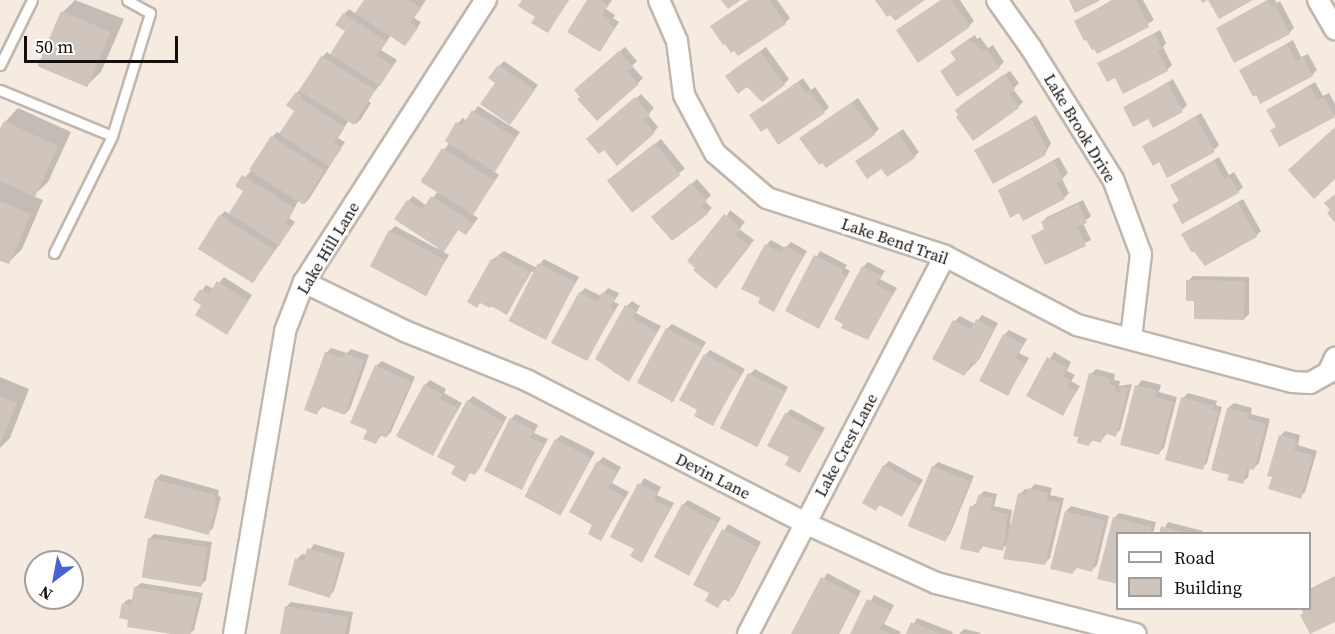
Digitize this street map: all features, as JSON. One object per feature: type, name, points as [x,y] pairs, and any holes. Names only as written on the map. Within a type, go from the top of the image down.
[{"type":"street","name":"Lake Hill Lane","points":[[234,634],[285,331],[304,282],[486,0]]},
{"type":"street","name":"Lake Bend Trail","points":[[659,0],[677,41],[684,95],[715,153],[767,198],[945,256],[1077,325],[1292,382],[1310,382],[1328,373],[1335,358]]},
{"type":"street","name":"Lake Brook Drive","points":[[997,0],[1031,48],[1113,179],[1141,254],[1131,338]]},
{"type":"street","points":[[1318,0],[1335,30]]},
{"type":"street","name":"Lake Crest Lane","points":[[748,634],[945,256]]},
{"type":"street","name":"Devin Lane","points":[[304,282],[407,332],[528,381],[805,523],[936,583],[1136,634]]},
{"type":"lane","points":[[0,65],[32,0]]},
{"type":"lane","points":[[54,254],[112,136],[150,13],[127,0]]},
{"type":"lane","points":[[0,90],[112,136]]},
{"type":"building","points":[[364,0],[409,0],[421,8],[410,23],[418,28],[405,46],[355,13]]},
{"type":"building","points":[[522,0],[568,0],[548,33],[531,23],[535,17],[518,6]]},
{"type":"building","points":[[587,0],[600,0],[608,5],[602,15],[611,20],[609,24],[615,28],[600,52],[567,32]]},
{"type":"building","points":[[721,0],[741,0],[728,9]]},
{"type":"building","points":[[749,0],[769,0],[786,24],[738,56],[734,51],[731,53],[725,44],[723,45],[710,26]]},
{"type":"building","points":[[875,0],[925,0],[895,21],[890,15],[887,17]]},
{"type":"building","points":[[941,0],[952,0],[970,27],[918,63],[896,30]]},
{"type":"building","points":[[1069,0],[1101,0],[1075,13]]},
{"type":"building","points":[[1114,0],[1136,0],[1149,27],[1097,54],[1086,40],[1084,41],[1074,21]]},
{"type":"building","points":[[1208,0],[1253,0],[1219,19]]},
{"type":"building","points":[[1268,0],[1272,7],[1275,5],[1290,34],[1234,63],[1216,28]]},
{"type":"building","points":[[61,11],[111,32],[87,87],[38,66]]},
{"type":"building","points":[[343,13],[386,41],[377,55],[393,66],[380,86],[330,54],[345,31],[335,25]]},
{"type":"building","points":[[1155,34],[1162,49],[1158,51],[1168,71],[1123,94],[1115,78],[1107,82],[1097,63]]},
{"type":"building","points":[[969,39],[972,43],[974,41],[982,52],[987,49],[1000,68],[957,97],[940,71],[956,60],[950,52]]},
{"type":"building","points":[[1287,44],[1296,61],[1303,57],[1313,76],[1260,104],[1256,95],[1253,97],[1239,70]]},
{"type":"building","points":[[619,51],[633,67],[627,71],[639,84],[597,121],[577,99],[580,97],[574,90]]},
{"type":"building","points":[[760,51],[785,85],[762,102],[747,87],[738,94],[725,76]]},
{"type":"building","points":[[321,56],[375,90],[354,125],[299,91]]},
{"type":"building","points":[[498,65],[535,90],[510,125],[480,104],[495,83],[488,78]]},
{"type":"building","points":[[1004,74],[1015,89],[1009,94],[1019,108],[973,141],[956,117],[958,115],[955,110]]},
{"type":"building","points":[[798,82],[806,94],[810,91],[825,113],[778,145],[767,128],[761,132],[749,115]]},
{"type":"building","points":[[1168,83],[1183,112],[1153,128],[1148,119],[1133,127],[1123,107]]},
{"type":"building","points":[[1310,86],[1317,100],[1324,97],[1335,117],[1279,147],[1270,130],[1276,127],[1266,110]]},
{"type":"building","points":[[296,92],[302,96],[300,98],[344,127],[334,143],[342,148],[329,166],[279,134],[294,111],[286,105]]},
{"type":"building","points":[[635,97],[650,115],[643,120],[655,133],[617,166],[604,150],[599,154],[586,139]]},
{"type":"building","points":[[852,102],[875,135],[826,168],[822,163],[819,165],[799,138]]},
{"type":"building","points":[[472,110],[516,138],[495,172],[445,141],[456,122],[462,126]]},
{"type":"building","points":[[1196,117],[1215,152],[1167,178],[1159,162],[1153,166],[1142,146]]},
{"type":"building","points":[[1031,119],[1047,149],[1043,151],[1046,155],[993,184],[974,150]]},
{"type":"building","points":[[4,121],[58,146],[35,197],[0,181],[0,129]]},
{"type":"building","points":[[1335,127],[1335,179],[1314,199],[1288,170]]},
{"type":"building","points":[[898,133],[915,158],[887,177],[881,169],[867,179],[855,161]]},
{"type":"building","points":[[271,136],[325,171],[303,204],[249,170]]},
{"type":"building","points":[[655,143],[680,175],[632,213],[607,181]]},
{"type":"building","points":[[442,148],[495,181],[473,215],[421,182]]},
{"type":"building","points":[[1214,160],[1224,179],[1229,176],[1239,193],[1182,224],[1172,205],[1179,201],[1170,185]]},
{"type":"building","points":[[1054,161],[1063,180],[1056,183],[1065,199],[1023,221],[1019,213],[1010,218],[998,190]]},
{"type":"building","points":[[242,175],[294,208],[285,223],[291,227],[279,246],[229,213],[243,191],[235,186]]},
{"type":"building","points":[[691,183],[707,201],[701,206],[708,214],[672,241],[651,217]]},
{"type":"building","points":[[1335,194],[1335,223],[1327,213],[1330,210],[1324,203]]},
{"type":"building","points":[[431,196],[474,223],[466,235],[458,230],[444,252],[394,219],[407,200],[422,210]]},
{"type":"building","points":[[0,201],[31,214],[9,264],[0,261]]},
{"type":"building","points":[[1238,203],[1257,237],[1205,266],[1194,251],[1192,253],[1181,234]]},
{"type":"building","points":[[1078,204],[1087,223],[1077,227],[1086,246],[1045,265],[1031,236],[1044,229],[1041,222]]},
{"type":"building","points":[[724,214],[741,228],[735,235],[750,246],[716,289],[693,270],[695,268],[687,261]]},
{"type":"building","points":[[219,215],[274,249],[253,283],[198,249]]},
{"type":"building","points":[[389,230],[446,260],[426,296],[370,266]]},
{"type":"building","points":[[765,244],[781,253],[785,246],[803,256],[774,312],[758,303],[760,298],[741,289]]},
{"type":"building","points":[[498,255],[530,272],[507,315],[491,306],[490,308],[480,303],[477,308],[467,302],[491,259],[495,261]]},
{"type":"building","points":[[814,255],[843,270],[841,273],[847,276],[819,329],[785,311]]},
{"type":"building","points":[[538,263],[575,282],[546,340],[508,321]]},
{"type":"building","points":[[862,266],[881,276],[876,284],[893,294],[868,340],[841,328],[843,324],[834,319]]},
{"type":"building","points":[[1186,280],[1245,281],[1244,320],[1194,319],[1194,301],[1186,301]]},
{"type":"building","points":[[217,281],[248,301],[227,335],[195,315],[201,305],[193,300],[200,289],[209,294]]},
{"type":"building","points":[[579,292],[597,301],[602,292],[615,298],[610,307],[615,310],[587,361],[551,343]]},
{"type":"building","points":[[625,305],[636,311],[632,318],[657,332],[629,382],[595,359]]},
{"type":"building","points":[[976,319],[994,329],[975,365],[971,363],[964,376],[932,359],[953,320],[971,329]]},
{"type":"building","points":[[666,328],[702,347],[673,402],[637,383]]},
{"type":"building","points":[[1003,334],[1023,344],[1015,358],[1025,363],[1008,396],[979,381]]},
{"type":"building","points":[[325,352],[343,358],[345,353],[364,360],[345,415],[320,406],[317,415],[304,410]]},
{"type":"building","points":[[704,354],[741,374],[713,426],[694,416],[697,410],[679,400]]},
{"type":"building","points":[[1047,357],[1068,368],[1063,376],[1071,381],[1067,387],[1076,391],[1063,416],[1026,396]]},
{"type":"building","points":[[375,365],[411,382],[386,438],[380,435],[376,444],[363,439],[367,430],[350,423]]},
{"type":"building","points":[[748,373],[785,392],[757,447],[720,428]]},
{"type":"building","points":[[1089,373],[1111,379],[1109,384],[1116,386],[1114,391],[1120,392],[1121,387],[1128,389],[1116,437],[1104,433],[1101,443],[1091,440],[1089,446],[1077,443],[1078,437],[1073,436]]},
{"type":"building","points":[[424,384],[442,394],[440,399],[458,408],[433,456],[396,436]]},
{"type":"building","points":[[1135,385],[1156,390],[1155,397],[1173,402],[1159,455],[1120,445]]},
{"type":"building","points":[[0,396],[17,403],[0,444]]},
{"type":"building","points":[[1181,397],[1213,406],[1212,410],[1218,411],[1203,470],[1165,460]]},
{"type":"building","points":[[467,400],[503,422],[475,475],[470,473],[465,482],[451,474],[455,466],[437,457]]},
{"type":"building","points":[[1227,408],[1248,413],[1247,419],[1266,424],[1254,470],[1247,468],[1243,484],[1227,480],[1229,475],[1211,470]]},
{"type":"building","points":[[785,413],[821,433],[800,473],[785,465],[789,457],[767,446]]},
{"type":"building","points":[[510,418],[534,430],[530,438],[544,444],[522,490],[484,471]]},
{"type":"building","points":[[1279,435],[1296,440],[1294,450],[1313,455],[1301,499],[1268,489],[1272,477],[1267,476]]},
{"type":"building","points":[[555,439],[591,458],[561,516],[524,496]]},
{"type":"building","points":[[597,461],[617,472],[608,488],[625,497],[601,541],[588,534],[592,525],[569,512]]},
{"type":"building","points":[[883,465],[919,485],[902,517],[879,505],[876,511],[862,503]]},
{"type":"building","points":[[932,466],[970,481],[946,542],[908,526]]},
{"type":"building","points":[[155,479],[215,495],[214,501],[217,502],[209,535],[144,518]]},
{"type":"building","points":[[638,483],[657,492],[653,500],[670,508],[642,563],[630,556],[634,549],[610,537]]},
{"type":"building","points":[[1028,488],[1048,493],[1046,500],[1060,503],[1045,565],[1003,559],[1018,493],[1027,495]]},
{"type":"building","points":[[978,495],[993,498],[990,510],[1008,514],[1003,551],[981,546],[979,553],[960,549],[970,506],[975,507]]},
{"type":"building","points":[[682,504],[717,523],[689,576],[654,557]]},
{"type":"building","points":[[1065,511],[1105,521],[1092,572],[1074,567],[1073,574],[1050,569]]},
{"type":"building","points":[[1113,517],[1152,527],[1151,532],[1116,532],[1116,584],[1097,579]]},
{"type":"building","points":[[1161,526],[1183,532],[1160,532]]},
{"type":"building","points":[[722,529],[757,547],[729,602],[723,599],[718,608],[705,601],[709,593],[693,585]]},
{"type":"building","points":[[148,538],[207,547],[201,587],[142,578]]},
{"type":"building","points":[[307,548],[341,558],[330,598],[288,585],[295,558],[304,561]]},
{"type":"building","points":[[821,577],[857,596],[838,634],[791,634]]},
{"type":"building","points":[[1335,577],[1335,622],[1310,634],[1300,615],[1303,613],[1302,610],[1311,610],[1311,590]]},
{"type":"building","points":[[134,587],[199,598],[190,634],[171,634],[127,627],[128,620],[119,618],[122,603],[131,605]]},
{"type":"building","points":[[867,599],[890,610],[880,629],[891,634],[850,634]]},
{"type":"building","points":[[285,606],[348,617],[345,634],[280,634]]},
{"type":"building","points":[[911,622],[941,634],[906,634]]}]
